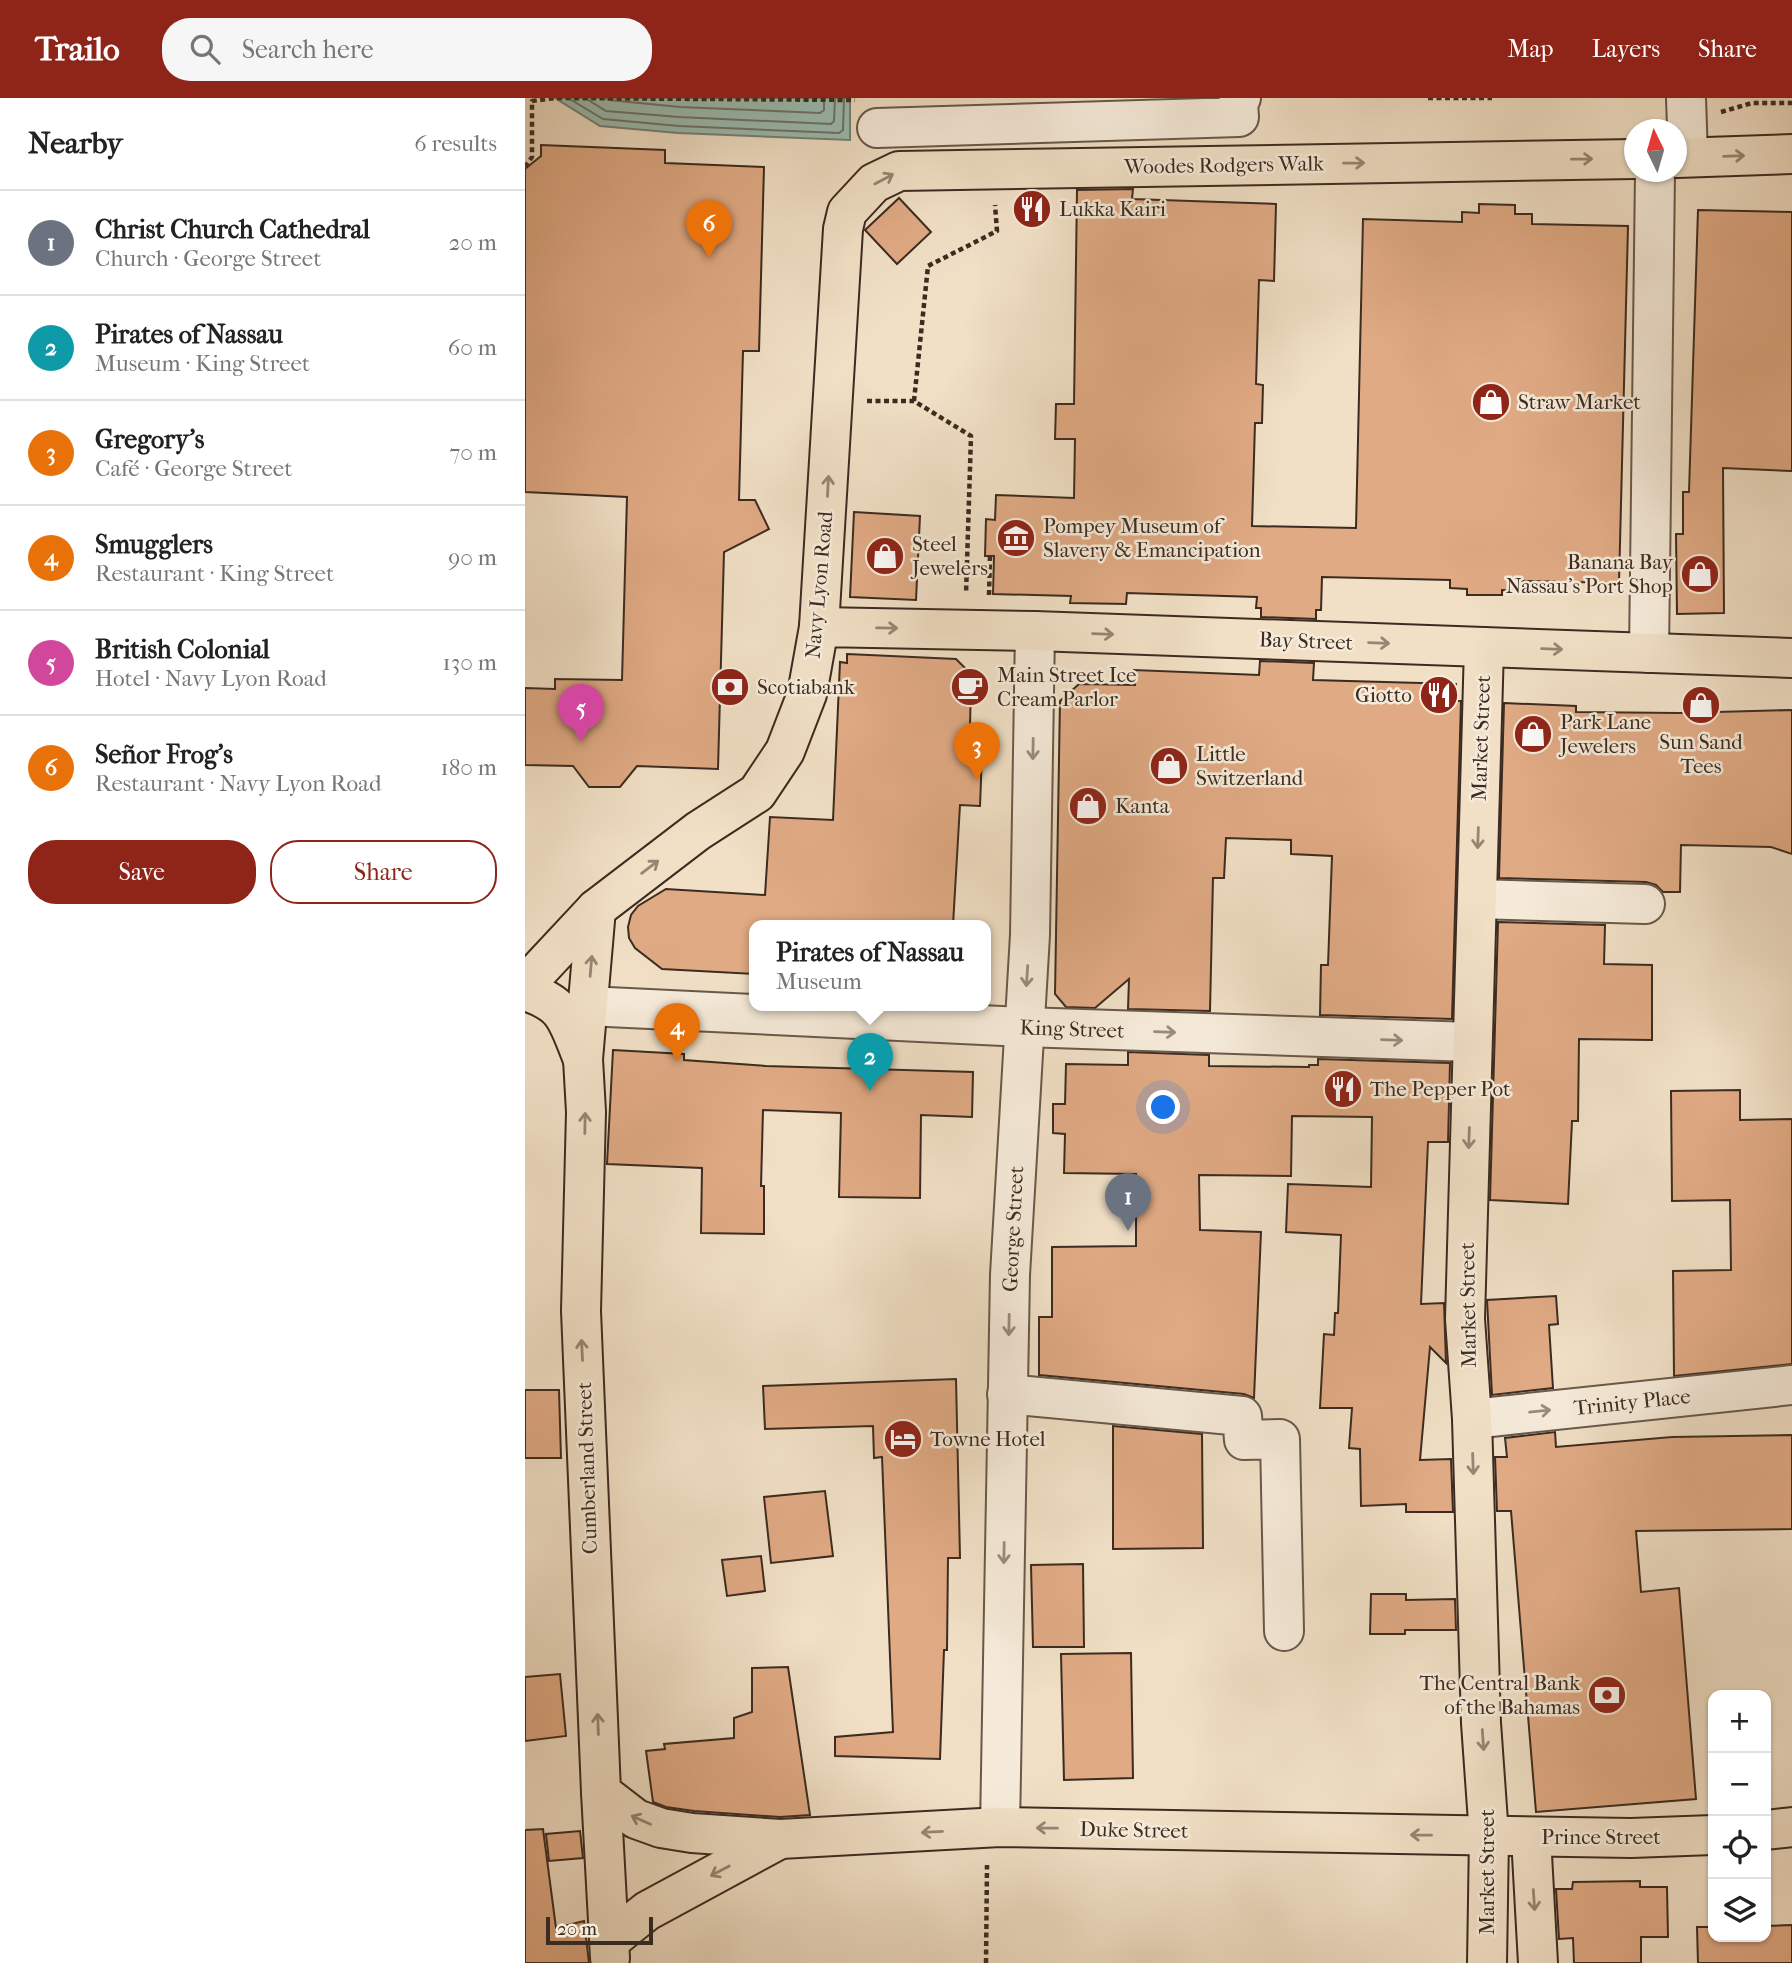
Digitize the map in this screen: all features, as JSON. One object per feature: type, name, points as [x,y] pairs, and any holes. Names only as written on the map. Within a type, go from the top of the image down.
[{"type":"main road","points":[[1687,161],[1792,154]]},
{"type":"main road","name":"Woodes Rodgers Walk","points":[[842,229],[847,212],[865,192],[874,183],[899,171],[1624,159]]},
{"type":"main road","name":"Navy Lyon Road","points":[[525,985],[596,909],[698,831],[757,793],[785,751],[807,694],[819,627],[842,229]]},
{"type":"main road","name":"Bay Street","points":[[819,627],[1035,631],[1792,658]]},
{"type":"main road","name":"Market Street","points":[[1484,647],[1465,1319],[1472,1419],[1481,1723],[1489,1836],[1487,1963]]},
{"type":"main road","name":"Cumberland Street","points":[[596,909],[583,1059],[586,1112],[580,1311],[610,1952]]},
{"type":"main road","name":"Cumberland Street","points":[[525,991],[543,997],[563,1011],[583,1059]]},
{"type":"main road","name":"Duke Street","points":[[601,1793],[636,1819],[661,1828],[692,1833],[780,1839],[1489,1836]]},
{"type":"main road","points":[[1771,1829],[1792,1827]]},
{"type":"main road","name":"Prince Street","points":[[1489,1836],[1631,1838],[1708,1835]]},
{"type":"main road","points":[[1531,1837],[1538,1963]]},
{"type":"main road","name":"Duke Street","points":[[610,1952],[647,1911],[780,1839]]},
{"type":"street","points":[[877,128],[1239,117],[1238,103],[1241,98]]},
{"type":"street","points":[[1682,119],[1686,98]]},
{"type":"street","points":[[1649,653],[1672,182]]},
{"type":"street","name":"George Street","points":[[993,1840],[1010,1275],[1030,935],[1035,631]]},
{"type":"street","points":[[1477,899],[1645,904]]},
{"type":"street","name":"King Street","points":[[587,1006],[1023,1027],[1472,1042]]},
{"type":"street","name":"Trinity Place","points":[[1472,1419],[1792,1385]]},
{"type":"street","points":[[1007,1394],[1242,1416],[1244,1440],[1280,1439],[1284,1631]]},
{"type":"path","points":[[525,167],[532,157],[532,101],[555,98],[850,98]]},
{"type":"path","points":[[1428,98],[1492,98]]},
{"type":"path","points":[[914,401],[929,266],[997,231],[993,169]]},
{"type":"path","points":[[833,400],[914,401],[971,436],[964,630]]},
{"type":"path","points":[[989,592],[990,556]]},
{"type":"path","points":[[986,1963],[993,1840]]},
{"type":"water","points":[[555,98],[850,98],[850,140],[678,133],[600,126]]},
{"type":"building","points":[[541,145],[665,150],[665,163],[764,167],[759,351],[743,351],[739,500],[755,500],[769,529],[724,552],[718,769],[637,766],[620,787],[589,787],[573,766],[525,765],[525,688],[555,689],[555,679],[622,680],[627,497],[525,492],[525,169],[541,156]]},
{"type":"building","points":[[1133,189],[1132,199],[1276,204],[1274,281],[1259,280],[1256,384],[1263,385],[1262,423],[1255,423],[1252,526],[1356,528],[1363,219],[1462,222],[1462,212],[1479,213],[1479,204],[1515,205],[1515,214],[1532,214],[1532,224],[1628,226],[1619,583],[1520,581],[1520,591],[1502,590],[1502,595],[1467,595],[1467,589],[1450,588],[1450,580],[1322,577],[1321,610],[1316,610],[1316,619],[1261,617],[1261,608],[1256,608],[1257,597],[1127,593],[1126,604],[1070,603],[1071,596],[993,594],[994,556],[985,556],[986,519],[995,520],[996,495],[1074,498],[1075,439],[1055,439],[1056,404],[1074,404],[1077,190]]},
{"type":"building","points":[[899,198],[931,232],[897,264],[865,230]]},
{"type":"building","points":[[1698,210],[1792,212],[1792,471],[1723,468],[1724,613],[1677,614],[1676,534],[1683,534],[1683,492],[1689,492]]},
{"type":"building","name":"Steel Jewelers","points":[[854,512],[920,516],[916,600],[850,597]]},
{"type":"building","points":[[847,654],[956,659],[969,672],[970,727],[983,727],[980,806],[960,805],[953,920],[749,920],[749,974],[662,969],[635,948],[629,938],[631,915],[638,906],[666,889],[765,895],[770,817],[833,820],[840,662],[847,663]]},
{"type":"building","points":[[1260,661],[1314,663],[1313,680],[1456,684],[1455,701],[1461,701],[1452,1019],[1320,1015],[1321,965],[1328,965],[1332,856],[1291,854],[1291,840],[1226,838],[1224,878],[1213,878],[1210,1011],[1128,1009],[1129,979],[1095,1008],[1066,1007],[1055,994],[1060,701],[1079,684],[1135,685],[1134,670],[1259,675]]},
{"type":"building","points":[[1504,703],[1576,706],[1576,712],[1792,710],[1792,854],[1771,847],[1681,845],[1680,892],[1663,892],[1656,885],[1646,882],[1499,878]]},
{"type":"building","points":[[1498,922],[1605,925],[1604,964],[1652,965],[1652,1040],[1579,1039],[1578,1121],[1572,1121],[1568,1204],[1490,1200]]},
{"type":"building","points":[[613,1050],[684,1054],[684,1060],[766,1066],[973,1072],[972,1117],[921,1115],[920,1198],[839,1197],[841,1113],[763,1110],[761,1186],[764,1186],[764,1234],[701,1233],[702,1168],[607,1164]]},
{"type":"building","points":[[1128,1052],[1209,1055],[1209,1066],[1309,1067],[1318,1065],[1318,1059],[1450,1063],[1448,1142],[1428,1142],[1421,1304],[1444,1303],[1446,1363],[1430,1347],[1420,1460],[1451,1459],[1453,1512],[1406,1512],[1406,1504],[1361,1506],[1360,1449],[1349,1448],[1352,1408],[1320,1408],[1324,1334],[1334,1335],[1335,1313],[1338,1313],[1341,1235],[1286,1232],[1288,1184],[1371,1187],[1372,1117],[1292,1116],[1291,1176],[1199,1175],[1200,1230],[1261,1232],[1254,1398],[1244,1394],[1039,1375],[1039,1317],[1052,1317],[1052,1247],[1136,1246],[1136,1174],[1064,1173],[1065,1134],[1053,1133],[1053,1104],[1065,1104],[1066,1064],[1128,1065]]},
{"type":"building","points":[[1740,1090],[1740,1120],[1792,1119],[1792,1364],[1674,1376],[1673,1271],[1731,1270],[1730,1200],[1672,1201],[1671,1091]]},
{"type":"building","points":[[1556,1296],[1558,1324],[1549,1325],[1553,1388],[1492,1395],[1487,1300]]},
{"type":"building","points":[[956,1379],[960,1558],[948,1558],[947,1650],[944,1650],[940,1759],[835,1756],[835,1737],[893,1732],[882,1457],[874,1458],[873,1426],[765,1429],[763,1386]]},
{"type":"building","points":[[525,1390],[559,1390],[561,1458],[525,1458]]},
{"type":"building","points":[[1113,1426],[1202,1434],[1203,1548],[1113,1549]]},
{"type":"building","name":"The Central Bank of the Bahamas","points":[[1555,1432],[1556,1447],[1672,1437],[1792,1435],[1792,1529],[1636,1531],[1641,1592],[1679,1588],[1696,1799],[1536,1812],[1511,1511],[1497,1511],[1495,1457],[1507,1457],[1505,1438]]},
{"type":"building","points":[[825,1491],[833,1556],[771,1563],[764,1497]]},
{"type":"building","points":[[761,1556],[765,1591],[727,1596],[722,1560]]},
{"type":"building","points":[[1083,1564],[1084,1647],[1033,1647],[1031,1565]]},
{"type":"building","points":[[1371,1594],[1406,1594],[1406,1600],[1455,1599],[1456,1630],[1405,1630],[1405,1634],[1370,1634]]},
{"type":"building","points":[[1131,1653],[1133,1778],[1064,1780],[1061,1654]]},
{"type":"building","points":[[788,1667],[810,1815],[780,1817],[694,1811],[653,1802],[646,1751],[665,1749],[664,1744],[734,1738],[734,1718],[752,1712],[752,1668]]},
{"type":"building","points":[[560,1674],[566,1736],[525,1741],[525,1677]]},
{"type":"building","points":[[543,1829],[556,1928],[584,1921],[589,1963],[525,1963],[525,1830]]},
{"type":"building","points":[[580,1831],[583,1858],[549,1861],[546,1834]]},
{"type":"building","points":[[1640,1881],[1640,1887],[1667,1887],[1668,1937],[1641,1937],[1641,1963],[1574,1963],[1573,1938],[1559,1939],[1556,1889],[1572,1889],[1573,1882]]},
{"type":"building","points":[[1792,1925],[1792,1963],[1698,1963],[1697,1927],[1708,1927],[1708,1942],[1771,1942],[1771,1926]]},
{"type":"place","name":"Lukka Kairi","points":[[1032,209]]},
{"type":"place","name":"Señor Frog's","points":[[709,258]]},
{"type":"place","name":"Straw Market","points":[[1491,402]]},
{"type":"place","name":"Pompey Museum of Slavery & Emancipation","points":[[1016,538]]},
{"type":"place","name":"Steel Jewelers","points":[[885,556]]},
{"type":"place","name":"Banana Bay Nassau's Port Shop","points":[[1700,574]]},
{"type":"place","name":"Scotiabank","points":[[730,687]]},
{"type":"place","name":"Main Street Ice Cream Parlor","points":[[970,687]]},
{"type":"place","name":"Giotto","points":[[1439,695]]},
{"type":"place","name":"Sun Sand Tees","points":[[1701,705]]},
{"type":"place","name":"Park Lane Jewelers","points":[[1533,734]]},
{"type":"place","name":"British Colonial","points":[[581,742]]},
{"type":"place","name":"Little Switzerland","points":[[1169,766]]},
{"type":"place","name":"Gregory’s","points":[[977,780]]},
{"type":"place","name":"Kanta","points":[[1088,806]]},
{"type":"place","name":"Smugglers","points":[[677,1061]]},
{"type":"place","name":"The Pepper Pot","points":[[1343,1089]]},
{"type":"place","name":"Pirates of Nassau","points":[[870,1091]]},
{"type":"place","name":"Christ Church Cathedral","points":[[1128,1231]]},
{"type":"place","name":"Towne Hotel","points":[[903,1439]]},
{"type":"place","name":"The Central Bank of the Bahamas","points":[[1607,1695]]}]
